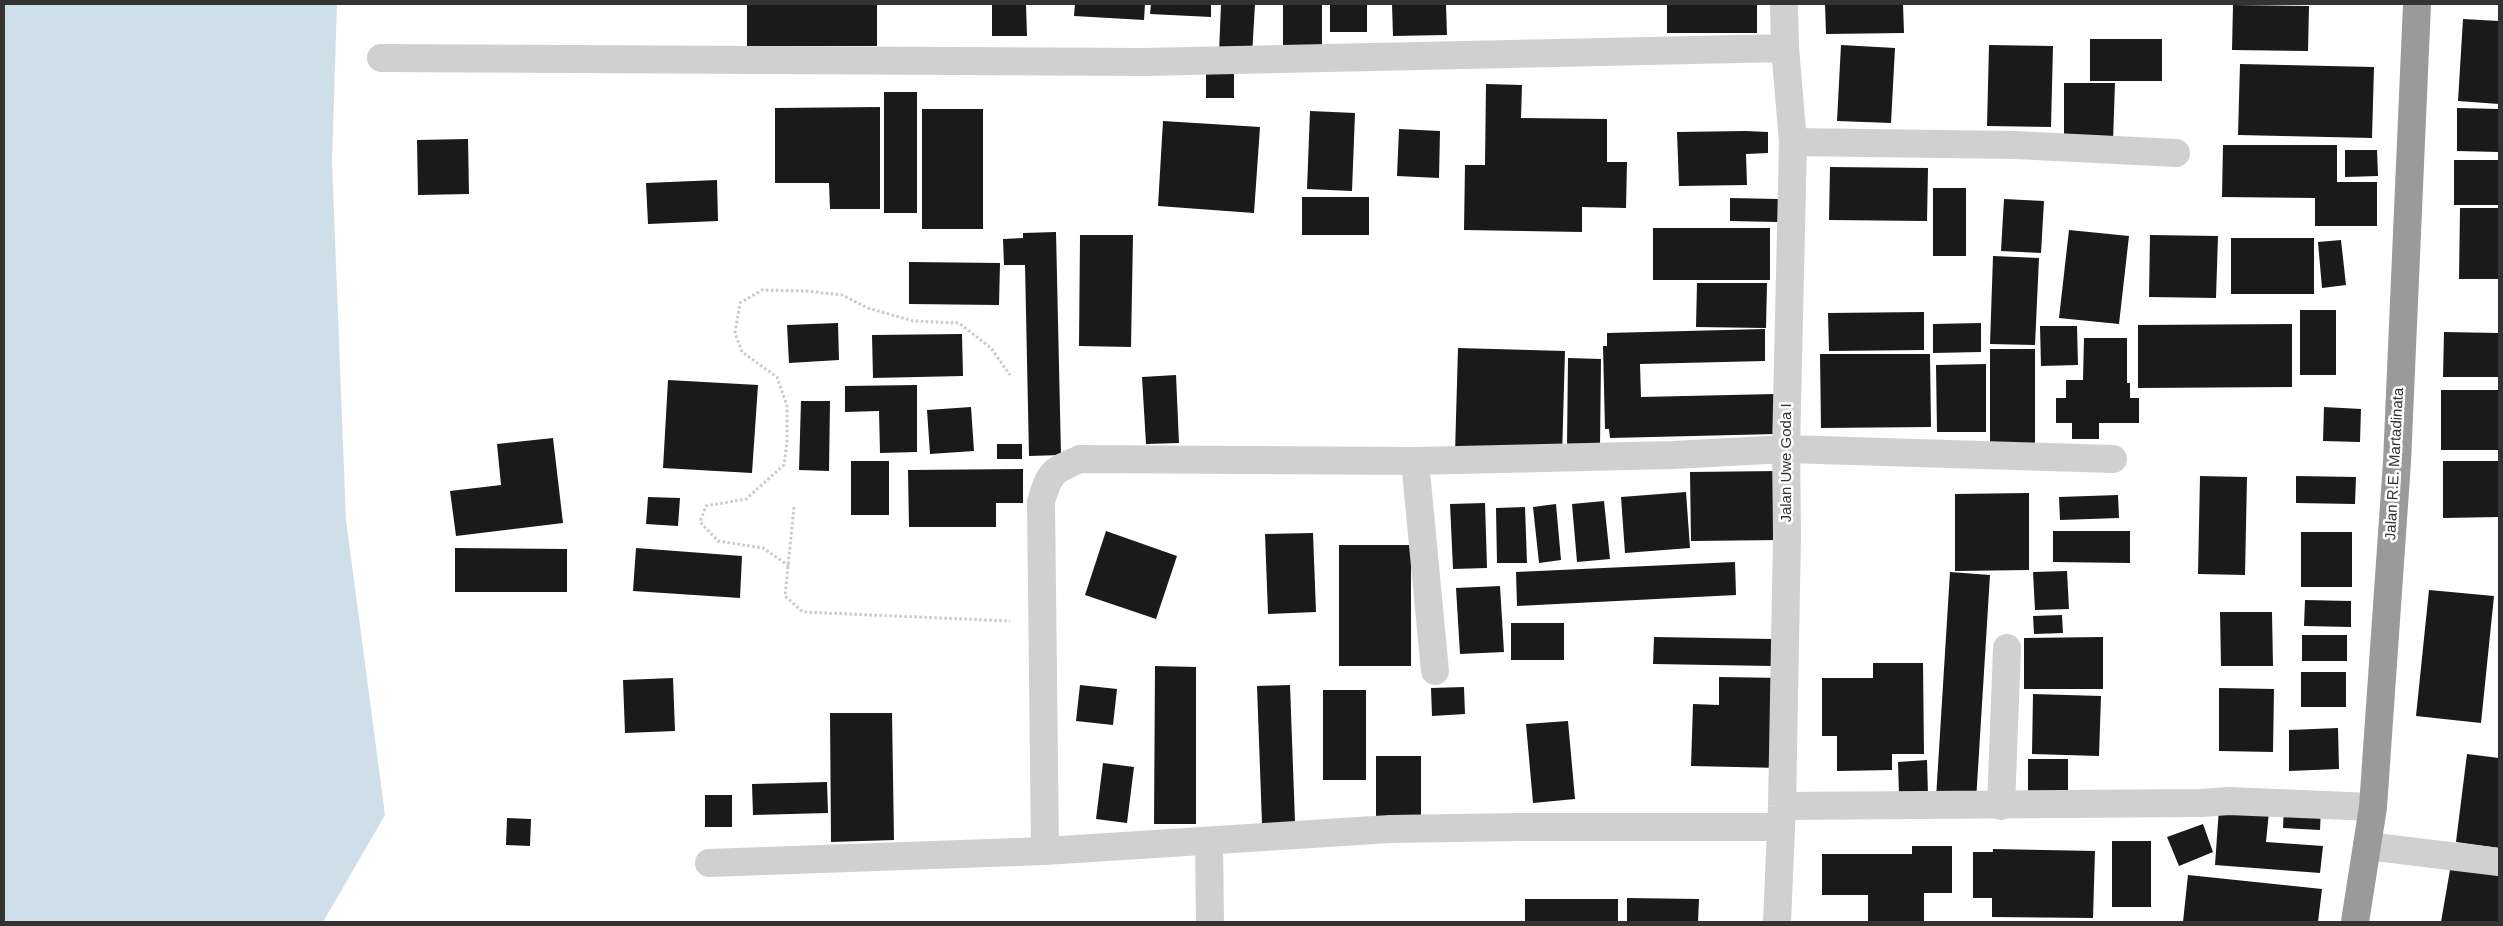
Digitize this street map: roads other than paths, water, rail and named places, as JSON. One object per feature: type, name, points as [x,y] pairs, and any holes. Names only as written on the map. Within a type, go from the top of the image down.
[{"type":"highway","name":"Jalan R.E. Martadinata","points":[[2355,922],[2374,807],[2396,462],[2417,4]]},
{"type":"street","name":"Jalan Uwe Goda I","points":[[1777,922],[1782,816],[1787,535],[1786,449],[1793,142],[1785,48],[1784,4]]},
{"type":"street","points":[[381,58],[1144,62],[1785,48]]},
{"type":"street","points":[[1793,142],[2015,146],[2176,153]]},
{"type":"street","points":[[1045,851],[1041,502],[1048,479],[1060,468],[1080,459],[1415,461],[1673,455],[1786,449],[2113,459]]},
{"type":"street","points":[[1415,461],[1435,671]]},
{"type":"street","points":[[2001,806],[2007,648]]},
{"type":"street","points":[[709,863],[1045,851],[1390,829],[1520,827],[2001,806],[2229,801],[2374,807]]},
{"type":"street","points":[[1209,842],[1210,922]]},
{"type":"street","points":[[2367,846],[2499,862]]}]
